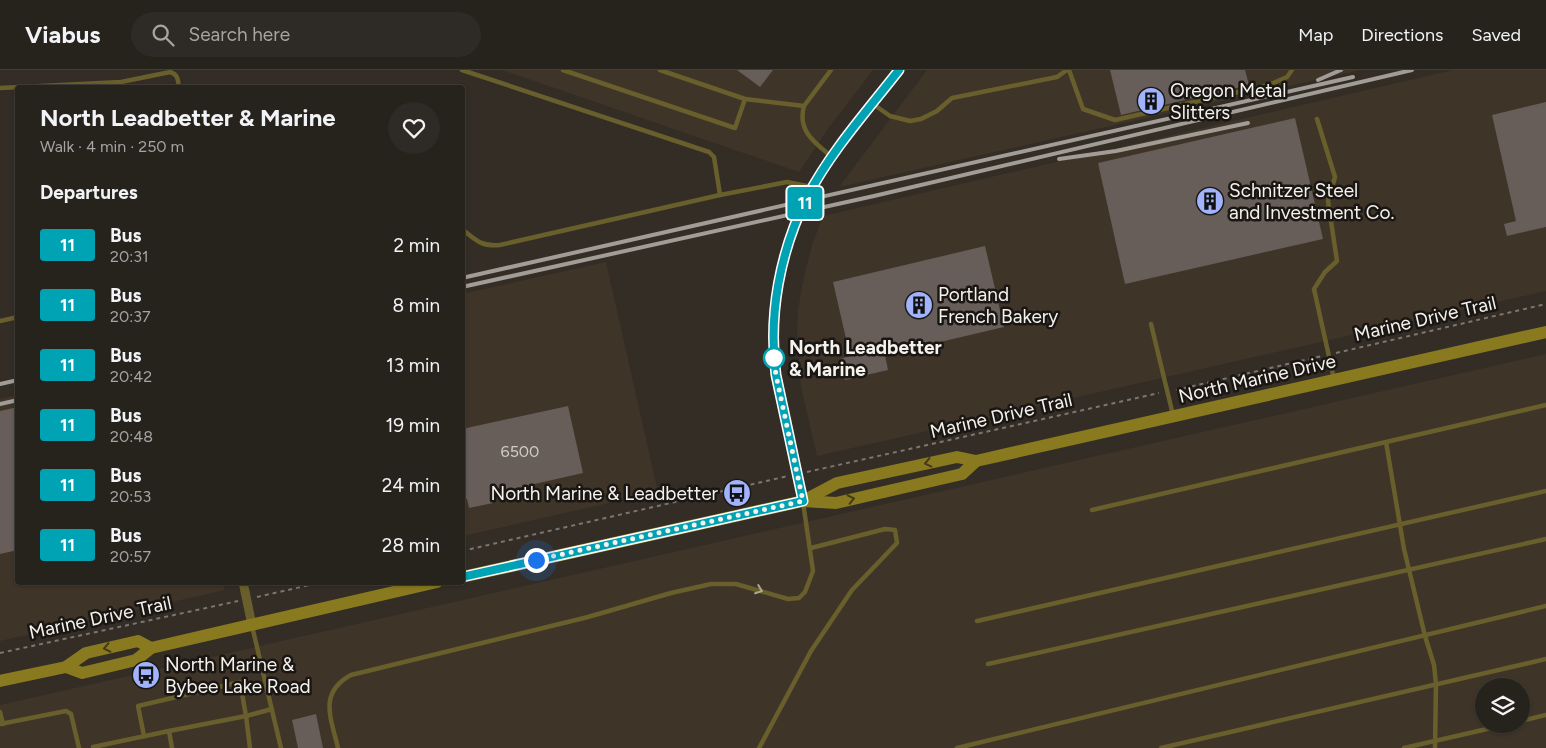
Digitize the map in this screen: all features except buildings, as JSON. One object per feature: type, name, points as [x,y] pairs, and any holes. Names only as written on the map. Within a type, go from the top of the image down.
[{"type":"main road","name":"North Marine Drive","points":[[803,501],[836,503],[962,474],[976,462],[1546,332]]},
{"type":"main road","name":"North Marine Drive","points":[[465,576],[803,501],[837,483],[957,457],[976,462]]},
{"type":"main road","points":[[66,667],[82,673],[136,660],[151,648],[424,585]]},
{"type":"main road","points":[[0,681],[66,667],[86,653],[138,641],[151,648]]},
{"type":"street","points":[[803,501],[776,375],[773,326],[781,266],[793,229],[814,187],[832,157],[899,70]]},
{"type":"street","points":[[244,585],[252,625]]},
{"type":"lane","points":[[462,70],[709,152],[714,157],[720,195]]},
{"type":"lane","points":[[563,70],[735,128],[745,99]]},
{"type":"lane","points":[[660,70],[745,99],[804,106]]},
{"type":"lane","points":[[831,70],[804,106],[801,120],[810,139],[832,157]]},
{"type":"lane","points":[[873,104],[890,116],[910,121],[921,119],[937,111],[952,98],[1057,77],[1068,70],[1083,109],[1115,120],[1269,85],[1287,77],[1292,70]]},
{"type":"lane","points":[[68,85],[114,83],[174,72],[178,77],[179,85]]},
{"type":"lane","points":[[0,88],[15,87]]},
{"type":"lane","points":[[1317,119],[1335,178],[1328,201],[1337,261],[1325,272],[1314,289],[1334,380]]},
{"type":"lane","points":[[465,232],[478,243],[489,246],[500,245],[720,195],[787,182],[814,187]]},
{"type":"lane","points":[[0,321],[15,318]]},
{"type":"lane","points":[[1150,324],[1173,416]]},
{"type":"lane","points":[[1092,510],[1546,405]]},
{"type":"lane","points":[[1386,442],[1404,549],[1425,636],[1433,658],[1436,684],[1435,748]]},
{"type":"lane","points":[[977,621],[1546,491]]},
{"type":"lane","points":[[338,748],[329,710],[329,698],[340,680],[351,675],[588,618],[671,593],[711,584],[736,584],[788,599],[799,598],[805,592],[813,571],[803,501]]},
{"type":"lane","points":[[760,748],[811,650],[852,590],[897,543],[894,530],[885,529],[811,548]]},
{"type":"lane","points":[[988,664],[1546,540]]},
{"type":"lane","points":[[956,748],[1546,606]]},
{"type":"lane","points":[[252,625],[281,748]]},
{"type":"lane","points":[[1161,748],[1546,659]]},
{"type":"lane","points":[[144,736],[138,706],[240,682],[250,748]]},
{"type":"lane","points":[[93,746],[169,732],[272,709]]},
{"type":"lane","points":[[0,712],[1,724],[66,711],[71,714],[79,748]]},
{"type":"lane","points":[[1530,719],[1546,715]]},
{"type":"lane","points":[[169,732],[172,748]]},
{"type":"lane","points":[[1404,748],[1475,732]]},
{"type":"path","name":"Marine Drive Trail","points":[[465,550],[1167,392],[1546,304]]},
{"type":"path","name":"Marine Drive Trail","points":[[0,653],[310,585]]},
{"type":"shaded area","points":[[502,70],[873,70],[827,130],[799,172]]},
{"type":"shaded area","points":[[927,70],[1360,70],[839,187]]},
{"type":"shaded area","points":[[1453,70],[1546,70],[1546,291],[817,456],[801,387],[797,333],[798,309],[805,272],[812,245],[823,216]]},
{"type":"shaded area","points":[[606,262],[658,492],[465,536],[465,293]]},
{"type":"shaded area","points":[[1546,354],[1546,748],[0,748],[0,705]]},
{"type":"shaded area","points":[[15,395],[15,585],[224,585],[225,590],[0,641],[0,399]]},
{"type":"railway","points":[[1318,80],[1341,70]]},
{"type":"railway","points":[[465,286],[874,196],[1412,70]]},
{"type":"railway","points":[[465,277],[1353,77]]},
{"type":"railway","points":[[1059,159],[1116,151],[1248,123]]},
{"type":"railway","points":[[0,384],[15,381]]},
{"type":"railway","points":[[0,404],[15,401]]},
{"type":"bus line","name":"11","points":[[465,576],[803,501],[773,354],[773,326],[781,266],[793,229],[808,196],[832,157],[899,70]]},
{"type":"place","name":"Oregon Metal Slitters","points":[[1151,101]]},
{"type":"place","name":"Schnitzer Steel and Investment Co.","points":[[1210,201]]},
{"type":"place","name":"Portland French Bakery","points":[[919,305]]},
{"type":"place","name":"North Leadbetter & Marine","points":[[774,358]]},
{"type":"place","name":"North Marine & Leadbetter","points":[[737,493]]},
{"type":"place","name":"North Marine & Bybee Lake Road","points":[[146,675]]},
{"type":"route","points":[[536,560],[803,501],[773,354],[774,358]]}]
